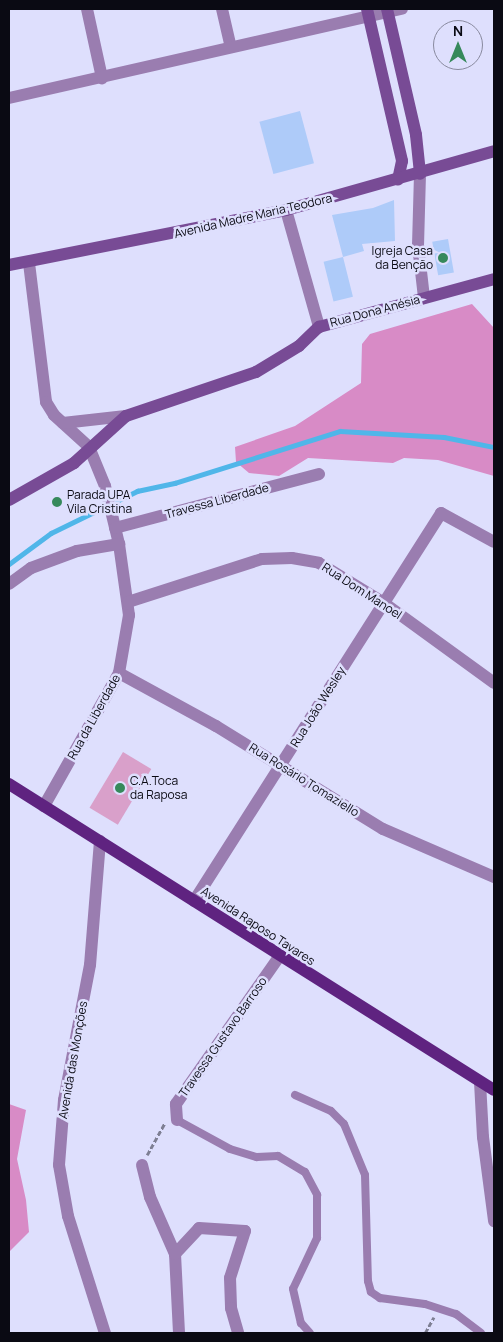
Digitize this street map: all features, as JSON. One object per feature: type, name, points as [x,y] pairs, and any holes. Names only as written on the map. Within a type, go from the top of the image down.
[{"type":"main road","name":"Avenida Raposo Tavares","points":[[9,784],[279,957],[494,1090]]},
{"type":"street","points":[[87,9],[102,78]]},
{"type":"street","points":[[222,9],[231,47]]},
{"type":"street","points":[[9,98],[102,78],[368,13],[402,9]]},
{"type":"street","points":[[387,11],[416,135],[420,174],[418,245],[424,298]]},
{"type":"street","points":[[368,13],[402,161],[398,180]]},
{"type":"street","name":"Avenida Madre Maria Teodora","points":[[9,265],[29,263],[286,210],[420,174],[494,151]]},
{"type":"street","points":[[286,210],[319,327]]},
{"type":"street","points":[[29,263],[46,402],[54,415],[89,448]]},
{"type":"street","name":"Rua Dona Anésia","points":[[64,423],[126,416],[256,372],[299,346],[319,327],[494,278]]},
{"type":"street","name":"Rua Dona Anésia","points":[[9,500],[74,463],[126,416]]},
{"type":"street","name":"Rua da Liberdade","points":[[44,806],[119,673],[128,602],[119,544],[104,486],[89,448]]},
{"type":"street","name":"Travessa Liberdade","points":[[113,523],[319,474]]},
{"type":"street","name":"Rua João Wesley","points":[[194,901],[441,514],[494,542]]},
{"type":"street","points":[[9,584],[31,568],[77,551],[119,544]]},
{"type":"street","name":"Rua Dom Manoel","points":[[128,602],[262,559],[292,558],[319,563],[384,603],[494,682]]},
{"type":"street","name":"Rua Rosário Tomaziello","points":[[119,673],[199,716],[383,829],[494,877]]},
{"type":"street","name":"Avenida das Monções","points":[[100,841],[90,965],[64,1100],[59,1165],[68,1216],[105,1333]]},
{"type":"street","name":"Travessa Gustavo Barroso","points":[[177,1120],[176,1104],[279,957]]},
{"type":"street","points":[[480,1082],[483,1137],[494,1221]]},
{"type":"street","points":[[142,1165],[150,1197],[175,1254],[179,1333]]},
{"type":"street","points":[[175,1254],[199,1228],[245,1231],[230,1278],[231,1308],[238,1333]]},
{"type":"lane","points":[[296,1095],[331,1111],[344,1124],[366,1175],[368,1281],[372,1292],[388,1300],[440,1309],[456,1314],[481,1333]]},
{"type":"lane","points":[[177,1120],[230,1149],[256,1158],[278,1156],[305,1172],[317,1195],[319,1220],[317,1238],[293,1288],[301,1323],[310,1333]]},
{"type":"path","points":[[142,1165],[176,1104]]},
{"type":"path","points":[[425,1333],[440,1309]]},
{"type":"shaded area","points":[[472,304],[494,328],[494,476],[438,460],[404,458],[393,463],[308,458],[279,476],[249,473],[236,462],[235,447],[295,426],[361,383],[362,344],[370,334]]},
{"type":"shaded area","name":"C.A.Toca da Raposa","points":[[123,752],[151,769],[118,825],[90,808]]},
{"type":"shaded area","points":[[9,1104],[26,1110],[17,1159],[26,1200],[29,1232],[9,1252]]},
{"type":"building","points":[[300,111],[314,163],[273,174],[259,122]]},
{"type":"building","points":[[394,200],[395,241],[362,244],[364,251],[343,257],[332,215],[373,208]]},
{"type":"building","name":"Igreja Casa da Benção","points":[[448,239],[454,272],[438,275],[432,242]]},
{"type":"building","points":[[343,257],[353,297],[334,302],[324,262]]},
{"type":"waterway","points":[[9,564],[51,533],[137,491],[175,483],[340,431],[444,437],[494,447]]},
{"type":"place","name":"Igreja Casa da Benção","points":[[443,258]]},
{"type":"place","name":"Parada UPA Vila Cristina","points":[[57,502]]},
{"type":"place","name":"C.A.Toca da Raposa","points":[[120,788]]}]
